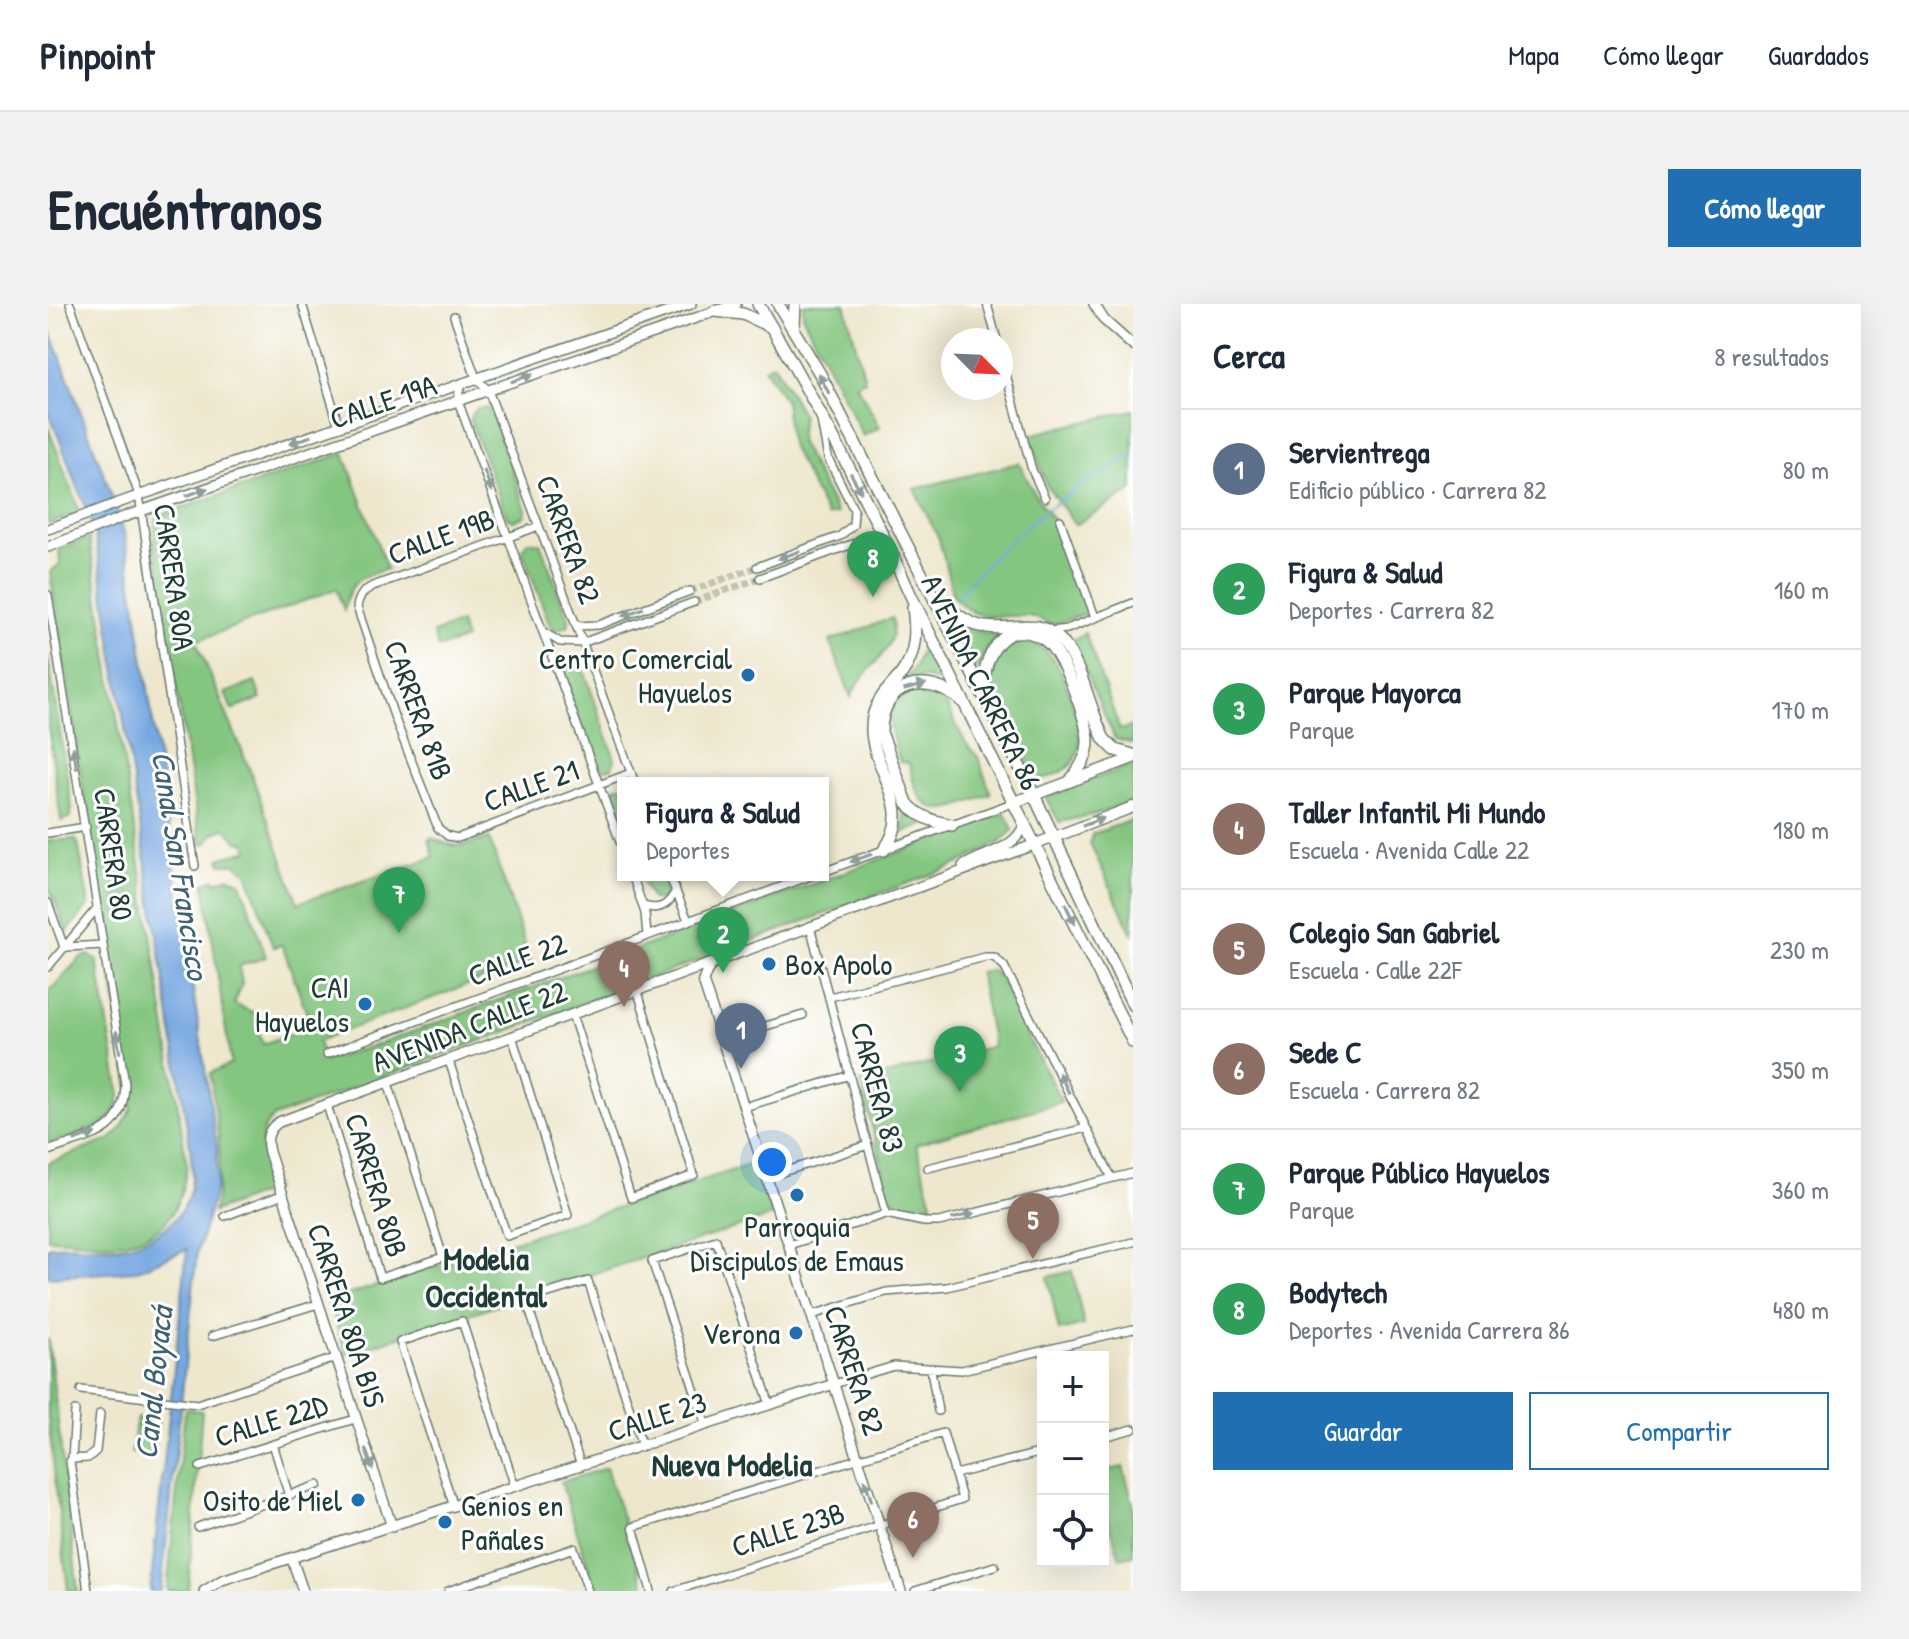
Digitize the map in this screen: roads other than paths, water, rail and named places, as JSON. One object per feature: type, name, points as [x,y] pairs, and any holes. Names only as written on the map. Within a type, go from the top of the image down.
[{"type":"main road","name":"AVENIDA CARRERA 86","points":[[758,304],[821,414],[889,546],[1133,1042]]},
{"type":"main road","name":"AVENIDA CARRERA 86","points":[[778,304],[826,386],[987,702],[1133,1005]]},
{"type":"main road","points":[[795,304],[795,331]]},
{"type":"main road","points":[[715,311],[743,314],[772,328]]},
{"type":"main road","points":[[928,589],[955,613],[979,626],[1025,624],[1045,630],[1066,647],[1104,739],[1115,750],[1133,756]]},
{"type":"main road","points":[[884,850],[895,832],[898,818],[872,725],[879,700],[910,660],[916,637],[912,598]]},
{"type":"main road","points":[[987,702],[985,667],[987,657],[999,642],[1022,633],[1048,641],[1067,675],[1088,738],[1082,763],[1070,781]]},
{"type":"main road","points":[[952,825],[933,821],[914,811],[907,803],[881,732],[881,724],[888,704],[897,694],[916,685],[937,685],[968,706]]},
{"type":"main road","points":[[1015,802],[1133,756]]},
{"type":"main road","name":"AVENIDA CALLE 22","points":[[1036,844],[1133,807]]},
{"type":"street","name":"CARRERA 80A","points":[[70,304],[143,511],[195,866]]},
{"type":"street","points":[[302,304],[339,426]]},
{"type":"street","name":"CALLE 19A","points":[[48,529],[691,304]]},
{"type":"street","name":"CALLE 19A","points":[[48,547],[124,517],[736,304]]},
{"type":"street","points":[[987,304],[994,328]]},
{"type":"street","points":[[1096,307],[1104,320],[1133,346]]},
{"type":"street","name":"CARRERA 82","points":[[454,316],[476,378],[488,390],[633,777]]},
{"type":"street","points":[[458,401],[464,382]]},
{"type":"street","points":[[1013,400],[1032,470],[1045,498]]},
{"type":"street","name":"CARRERA 82","points":[[458,401],[617,833]]},
{"type":"street","points":[[757,567],[840,536],[853,525],[854,510],[825,447],[821,414]]},
{"type":"street","points":[[1060,520],[1095,617]]},
{"type":"street","name":"CALLE 19B","points":[[361,594],[373,586],[539,526]]},
{"type":"street","points":[[760,578],[866,539],[889,546]]},
{"type":"street","points":[[576,626],[599,625],[690,591]]},
{"type":"street","name":"CARRERA 81B","points":[[361,594],[357,607],[395,719],[438,828],[448,836]]},
{"type":"street","name":"CARRERA 80","points":[[48,595],[125,1084],[125,1104],[118,1118],[106,1129],[48,1151]]},
{"type":"street","points":[[543,632],[560,642],[582,643],[694,602]]},
{"type":"street","points":[[1045,630],[1058,631],[1078,625],[1133,603]]},
{"type":"street","points":[[1066,647],[1066,640],[1078,625]]},
{"type":"street","name":"CALLE 21","points":[[621,777],[631,773]]},
{"type":"street","name":"CALLE 21","points":[[448,836],[458,838],[617,778]]},
{"type":"street","points":[[829,870],[1015,802]]},
{"type":"street","name":"AVENIDA CALLE 22","points":[[947,876],[975,859],[1008,846],[1019,837],[1025,823]]},
{"type":"street","points":[[48,833],[86,827]]},
{"type":"street","name":"AVENIDA CALLE 22","points":[[279,1122],[1036,844]]},
{"type":"street","points":[[634,881],[644,906],[647,936]]},
{"type":"street","points":[[671,881],[688,920]]},
{"type":"street","name":"CALLE 22","points":[[327,1054],[796,881]]},
{"type":"street","points":[[644,906],[654,909],[664,906],[675,892]]},
{"type":"street","points":[[48,903],[64,947]]},
{"type":"street","points":[[48,967],[97,908]]},
{"type":"street","name":"CARRERA 83","points":[[810,926],[886,1214]]},
{"type":"street","points":[[64,947],[103,945]]},
{"type":"street","points":[[830,997],[994,957],[1004,966],[1112,1178]]},
{"type":"street","points":[[675,975],[692,975],[703,981],[710,967],[720,958]]},
{"type":"street","name":"CARRERA 82","points":[[703,981],[901,1591]]},
{"type":"street","points":[[572,1014],[631,1198],[694,1175],[637,989]]},
{"type":"street","points":[[722,1039],[803,1015]]},
{"type":"street","points":[[449,1061],[507,1236],[568,1215],[512,1036]]},
{"type":"street","points":[[744,1107],[850,1075]]},
{"type":"street","name":"CARRERA 80B","points":[[327,1105],[380,1278],[443,1257],[388,1083]]},
{"type":"street","name":"CARRERA 80A BIS","points":[[279,1122],[269,1133],[267,1144],[392,1527]]},
{"type":"street","points":[[928,1168],[1086,1128]]},
{"type":"street","points":[[767,1177],[868,1145]]},
{"type":"street","points":[[789,1245],[886,1214],[939,1222],[1133,1173]]},
{"type":"street","points":[[225,1216],[284,1194]]},
{"type":"street","points":[[706,1425],[652,1261],[716,1240],[770,1405]]},
{"type":"street","points":[[812,1315],[877,1294],[947,1287],[1133,1242]]},
{"type":"street","points":[[581,1466],[526,1300],[588,1281],[642,1446]]},
{"type":"street","points":[[212,1336],[318,1304]]},
{"type":"street","points":[[454,1507],[400,1342],[462,1321],[515,1487]]},
{"type":"street","name":"CALLE 23","points":[[204,1591],[222,1580],[894,1366],[962,1370],[1133,1329]]},
{"type":"street","points":[[81,1390],[197,1404],[335,1358]]},
{"type":"street","points":[[931,1370],[938,1411]]},
{"type":"street","points":[[75,1411],[70,1468],[88,1591]]},
{"type":"street","points":[[72,1459],[88,1458],[96,1451],[100,1414]]},
{"type":"street","name":"CALLE 22D","points":[[200,1467],[355,1419]]},
{"type":"street","points":[[1109,1435],[1133,1429]]},
{"type":"street","points":[[651,1591],[633,1527],[943,1433],[955,1474],[1037,1454]]},
{"type":"street","points":[[273,1444],[289,1496]]},
{"type":"street","name":"CALLE 23B","points":[[674,1591],[962,1499],[955,1474]]},
{"type":"street","points":[[198,1527],[318,1485]]},
{"type":"street","points":[[448,1591],[574,1548],[588,1591]]},
{"type":"street","points":[[292,1559],[303,1591]]},
{"type":"street","points":[[915,1591],[995,1566]]},
{"type":"street","points":[[222,1580],[225,1591]]},
{"type":"water","points":[[48,324],[125,536],[217,1149],[217,1184],[197,1253],[161,1591],[150,1591],[187,1249],[135,1271],[48,1277],[48,1247],[125,1246],[164,1228],[183,1207],[192,1178],[190,1147],[96,542],[48,410]]},
{"type":"waterway","points":[[958,597],[996,554],[1038,517],[1084,484],[1133,455]]},
{"type":"tunnel","points":[[690,591],[757,567]]},
{"type":"tunnel","points":[[694,602],[760,578]]},
{"type":"place","name":"Bodytech","points":[[873,597]]},
{"type":"place","name":"Centro Comercial Hayuelos","points":[[748,675]]},
{"type":"place","name":"Parque Público Hayuelos","points":[[399,933]]},
{"type":"place","name":"Box Apolo","points":[[769,964]]},
{"type":"place","name":"Figura & Salud","points":[[723,973]]},
{"type":"place","name":"CAI Hayuelos","points":[[365,1004]]},
{"type":"place","name":"Taller Infantil Mi Mundo","points":[[624,1007]]},
{"type":"place","name":"Servientrega","points":[[741,1069]]},
{"type":"place","name":"Parque Mayorca","points":[[960,1092]]},
{"type":"place","name":"Parroquia Discipulos de Emaus","points":[[797,1195]]},
{"type":"place","name":"Colegio San Gabriel","points":[[1033,1259]]},
{"type":"place","name":"Verona","points":[[796,1333]]},
{"type":"place","name":"Osito de Miel","points":[[358,1500]]},
{"type":"place","name":"Genios en Pañales","points":[[445,1522]]},
{"type":"place","name":"Sede C","points":[[913,1558]]},
{"type":"district","name":"Modelia Occidental","points":[[486,1276]]},
{"type":"district","name":"Nueva Modelia","points":[[732,1464]]},
{"type":"water label","name":"Canal San Francisco","points":[[181,865]]},
{"type":"water label","name":"Canal Boyacá","points":[[153,1383]]}]
